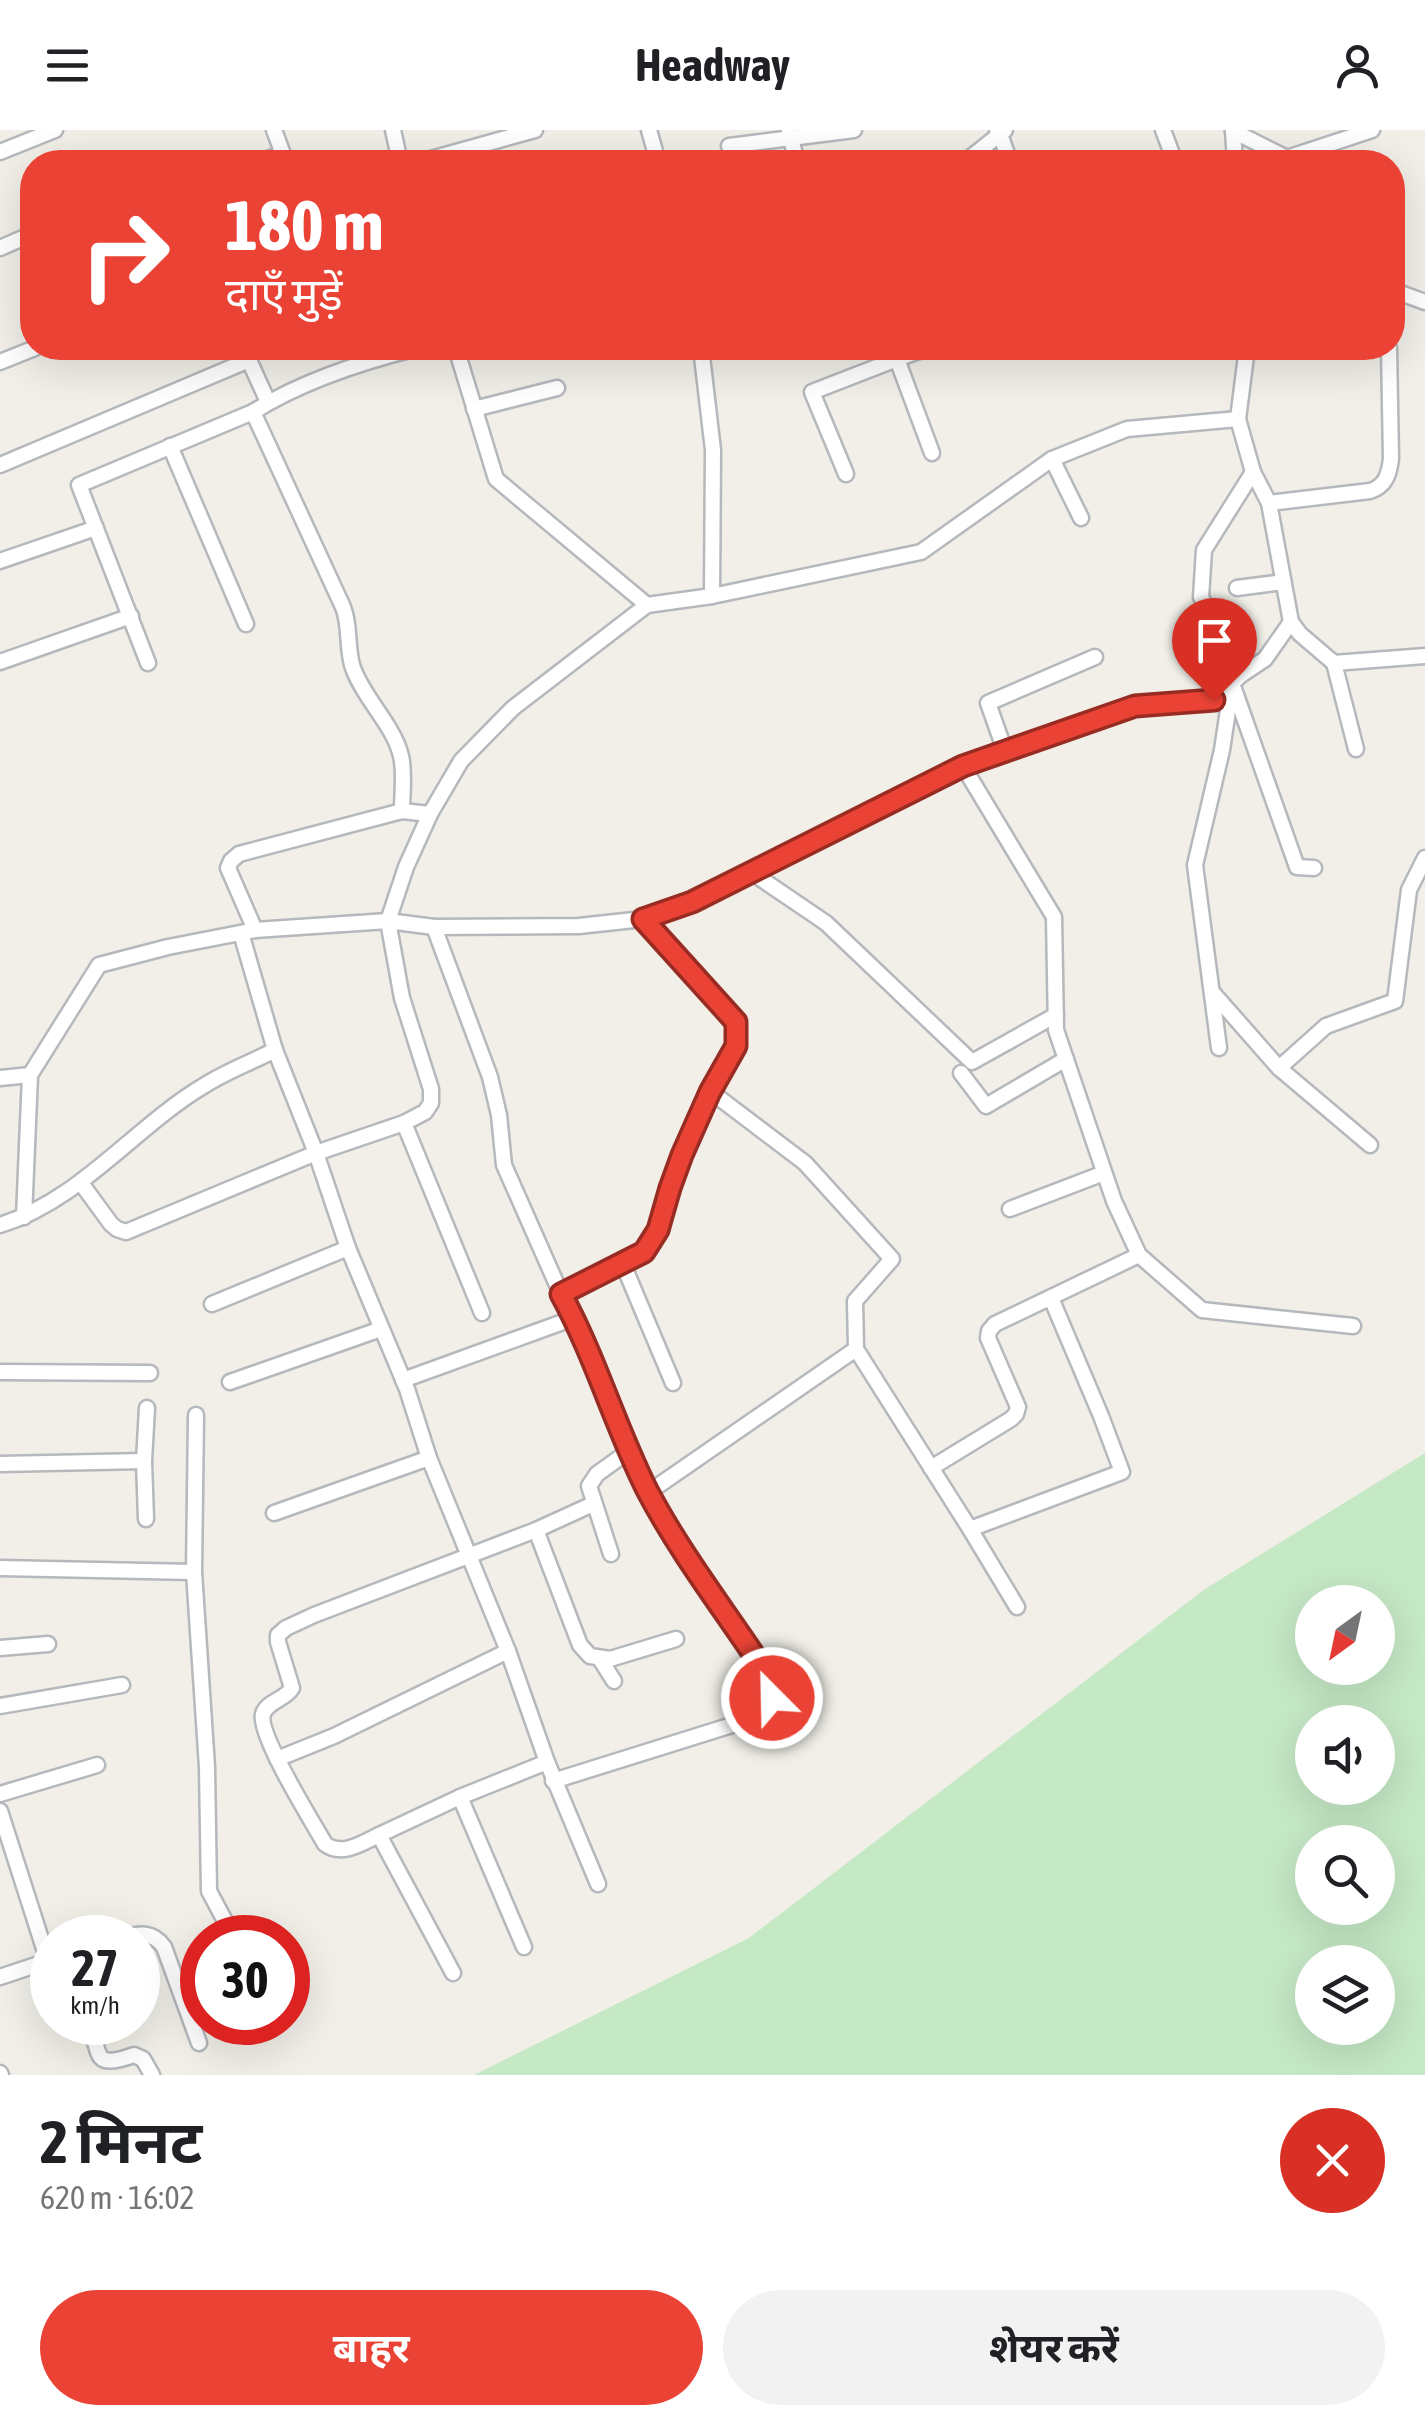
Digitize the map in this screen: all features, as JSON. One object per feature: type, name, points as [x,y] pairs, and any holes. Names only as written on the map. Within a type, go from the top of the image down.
[{"type":"street","points":[[0,152],[55,130]]},
{"type":"street","points":[[463,150],[534,130]]},
{"type":"street","points":[[728,146],[790,135],[854,130]]},
{"type":"street","points":[[1316,150],[1372,130]]},
{"type":"street","points":[[1233,131],[1269,150]]},
{"type":"street","points":[[979,150],[1001,132]]},
{"type":"street","points":[[0,465],[249,360],[268,402]]},
{"type":"street","points":[[148,663],[79,485],[368,360]]},
{"type":"street","points":[[459,360],[496,479],[647,605]]},
{"type":"street","points":[[702,360],[713,450],[712,596]]},
{"type":"street","points":[[795,399],[894,360]]},
{"type":"street","points":[[897,360],[932,453]]},
{"type":"street","points":[[1245,360],[1238,419],[1253,472],[1268,503],[1291,622],[1334,663],[1356,749]]},
{"type":"street","points":[[1268,503],[1370,491],[1384,483],[1390,459],[1389,360]]},
{"type":"street","points":[[474,410],[556,388]]},
{"type":"street","points":[[812,392],[846,474]]},
{"type":"street","points":[[252,412],[348,619],[354,671],[395,742],[401,758],[402,810]]},
{"type":"street","points":[[81,1183],[111,1224],[126,1232],[425,1112],[432,1103],[432,1088],[402,998],[388,921],[406,867],[430,814],[462,761],[513,708],[647,605],[712,596],[921,552],[1052,460],[1127,429],[1238,419]]},
{"type":"street","points":[[170,446],[246,624]]},
{"type":"street","points":[[1052,460],[1082,518]]},
{"type":"street","points":[[1253,472],[1204,550],[1202,596],[1236,679],[1297,866],[1314,868]]},
{"type":"street","points":[[0,561],[96,528]]},
{"type":"street","points":[[1236,588],[1283,582]]},
{"type":"street","points":[[0,662],[131,616]]},
{"type":"street","points":[[24,1217],[30,1075],[99,965],[168,946],[248,932],[388,921],[434,928],[579,926],[643,919],[692,902],[963,766],[1135,706],[1214,700],[1266,659],[1291,622]]},
{"type":"street","points":[[1334,663],[1425,656]]},
{"type":"street","points":[[1004,751],[988,703],[1094,657]]},
{"type":"street","points":[[1219,1048],[1195,864],[1236,679]]},
{"type":"street","points":[[963,766],[1054,917],[1056,1030],[1104,1173],[1139,1255],[1202,1310],[1353,1326]]},
{"type":"street","points":[[430,814],[402,810],[239,854],[228,868],[248,932],[275,1050],[348,1248],[407,1391],[429,1458],[508,1651],[554,1781],[598,1884]]},
{"type":"street","points":[[1278,1068],[1326,1026],[1395,1001],[1410,890],[1425,858]]},
{"type":"street","points":[[751,872],[826,923],[972,1062],[1056,1015]]},
{"type":"street","points":[[561,1294],[644,1252],[658,1230],[670,1188],[710,1092],[736,1046],[736,1022],[643,919]]},
{"type":"street","points":[[434,928],[490,1076],[504,1165],[648,1492],[764,1670],[780,1722]]},
{"type":"street","points":[[1212,992],[1278,1068],[1370,1146]]},
{"type":"street","points":[[0,1224],[24,1217],[81,1183],[205,1084],[275,1050]]},
{"type":"street","points":[[961,1073],[986,1106],[1066,1060]]},
{"type":"street","points":[[0,1078],[30,1075]]},
{"type":"street","points":[[710,1092],[806,1164],[892,1259],[855,1300],[856,1349],[1016,1607]]},
{"type":"street","points":[[404,1122],[482,1312]]},
{"type":"street","points":[[1010,1209],[1104,1173]]},
{"type":"street","points":[[212,1304],[348,1248]]},
{"type":"street","points":[[931,1468],[1016,1414],[1018,1407],[988,1338],[989,1331],[996,1324],[1139,1255]]},
{"type":"street","points":[[622,1264],[673,1383]]},
{"type":"street","points":[[970,1529],[1122,1472],[1051,1298]]},
{"type":"street","points":[[407,1391],[574,1318]]},
{"type":"street","points":[[230,1382],[381,1329]]},
{"type":"street","points":[[648,1492],[856,1349]]},
{"type":"street","points":[[0,1372],[150,1373]]},
{"type":"street","points":[[146,1519],[147,1408]]},
{"type":"street","points":[[196,1415],[194,1572],[207,1767],[209,1891],[222,1915]]},
{"type":"street","points":[[611,1554],[590,1486],[596,1474],[629,1451]]},
{"type":"street","points":[[274,1513],[429,1458]]},
{"type":"street","points":[[0,1464],[144,1460]]},
{"type":"street","points":[[548,1762],[344,1850],[332,1850],[277,1759],[263,1729],[262,1717],[266,1708],[287,1696],[292,1688],[278,1642],[278,1635],[286,1628],[593,1504]]},
{"type":"street","points":[[536,1530],[580,1645],[590,1656],[610,1658],[676,1640]]},
{"type":"street","points":[[0,1568],[194,1572]]},
{"type":"street","points":[[0,1648],[48,1644]]},
{"type":"street","points":[[277,1759],[334,1736],[508,1651]]},
{"type":"street","points":[[600,1659],[614,1681]]},
{"type":"street","points":[[0,1706],[122,1685]]},
{"type":"street","points":[[554,1781],[748,1720],[772,1698]]},
{"type":"street","points":[[0,1794],[96,1765]]},
{"type":"street","points":[[460,1797],[524,1947]]},
{"type":"street","points":[[0,1811],[34,1915]]},
{"type":"street","points":[[380,1835],[453,1972]]},
{"type":"street","points":[[160,1942],[180,1990]]},
{"type":"street","points":[[0,1977],[30,1967]]},
{"type":"street","points":[[95,2045],[99,2056],[107,2062],[134,2055],[143,2059],[152,2075]]},
{"type":"green space","points":[[1425,1453],[1425,2075],[474,2075],[749,1938],[1205,1589]]},
{"type":"route","points":[[772,1698],[764,1670],[648,1492],[561,1294],[644,1252],[658,1230],[682,1155],[710,1092],[736,1046],[736,1022],[643,919],[692,902],[963,766],[1135,706],[1214,700]]}]
